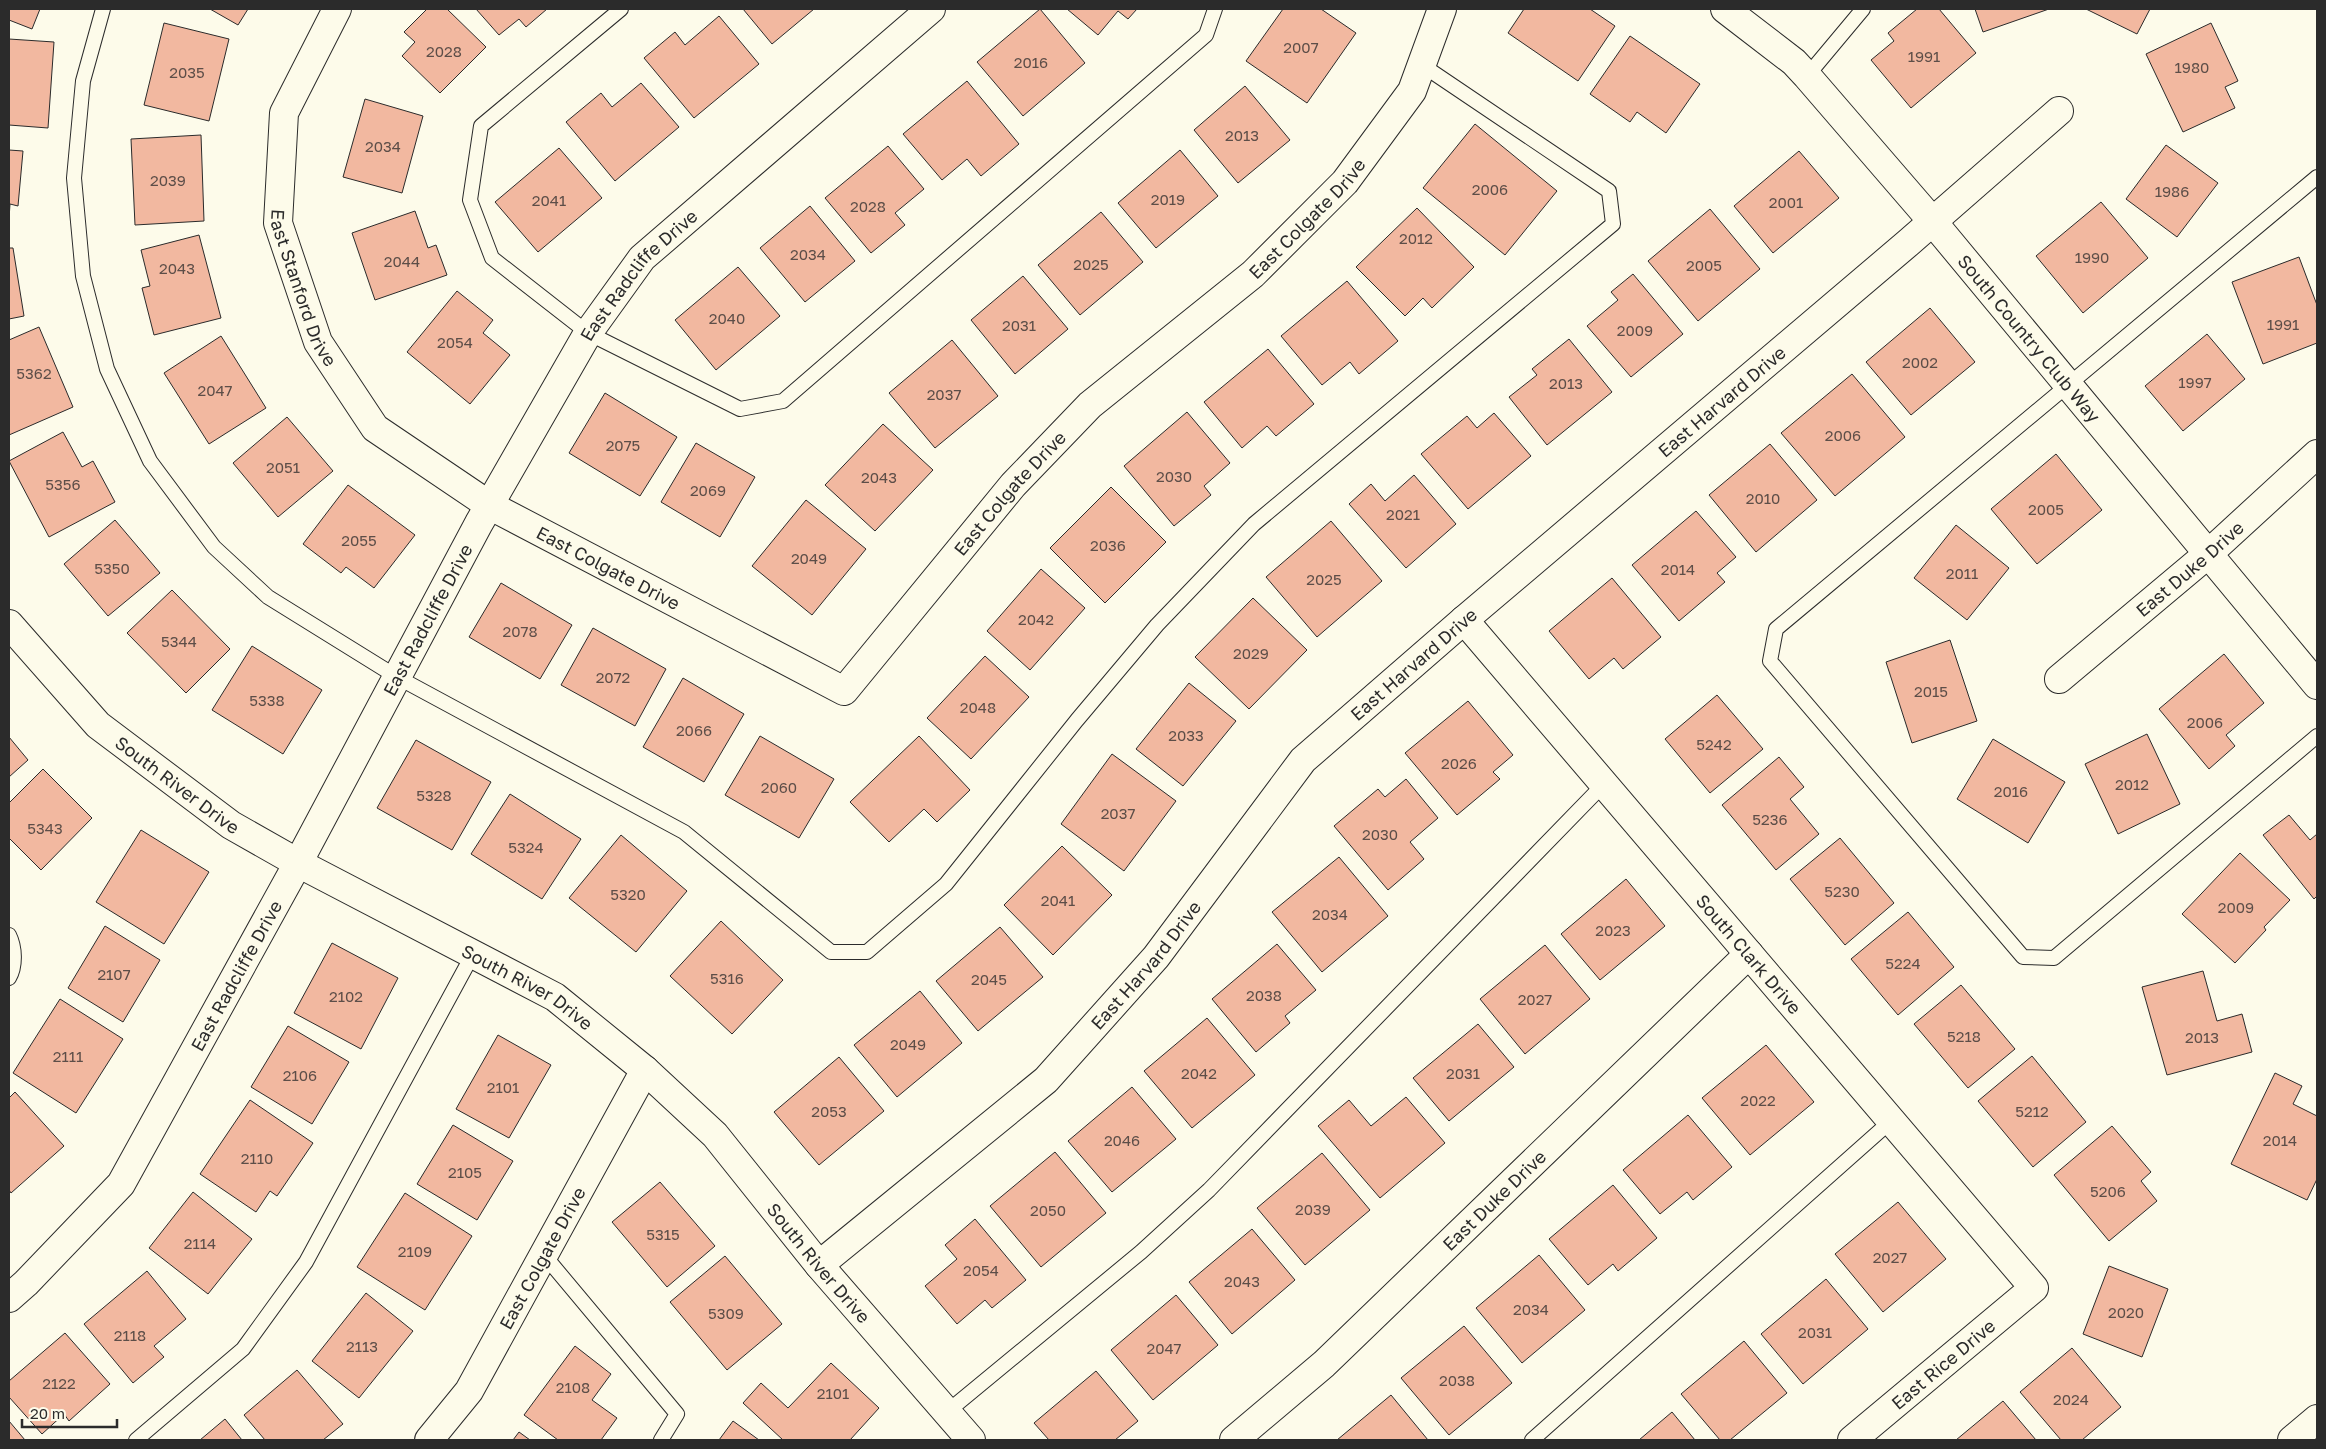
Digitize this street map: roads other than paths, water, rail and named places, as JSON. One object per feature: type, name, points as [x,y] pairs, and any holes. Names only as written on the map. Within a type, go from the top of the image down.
[{"type":"street","name":"East Stanford Drive","points":[[337,9],[284,113],[278,223],[318,342],[375,428],[489,505]]},
{"type":"street","name":"East Radcliffe Drive","points":[[9,1298],[26,1284],[121,1184],[298,863],[489,505],[588,333],[642,258],[931,9]]},
{"type":"street","name":"East Colgate Drive","points":[[489,505],[844,691],[1013,485],[1090,405],[1253,274],[1344,182],[1412,91],[1442,9]]},
{"type":"street","name":"South Country Club Way","points":[[1725,9],[1794,62],[1807,76],[1933,222],[2317,685]]},
{"type":"street","name":"East Harvard Drive","points":[[819,1265],[1046,1080],[1156,958],[1303,760],[1464,620],[1933,222],[2059,111]]},
{"type":"street","name":"East Duke Drive","points":[[2059,679],[2208,554],[2317,454]]},
{"type":"street","name":"South Clark Drive","points":[[1464,620],[2034,1288]]},
{"type":"street","name":"South River Drive","points":[[9,624],[98,725],[231,825],[298,863],[555,998],[645,1070],[715,1135],[819,1265],[958,1431]]},
{"type":"street","name":"East Duke Drive","points":[[1234,1440],[1324,1364],[1749,954]]},
{"type":"street","name":"East Colgate Drive","points":[[429,1440],[469,1391],[645,1070]]},
{"type":"street","name":"East Rice Drive","points":[[1852,1440],[2034,1288]]},
{"type":"street","points":[[2292,1440],[2317,1419]]},
{"type":"lane","points":[[104,9],[82,81],[74,178],[82,276],[107,369],[150,461],[214,547],[268,597],[397,677],[684,832],[831,952],[867,952],[946,884],[1077,720],[1157,625],[1254,524],[1612,224],[1609,190],[1422,65]]},
{"type":"lane","points":[[621,9],[482,126],[470,200],[492,258],[588,333],[740,409],[783,401],[1206,35],[1215,9]]},
{"type":"lane","points":[[1807,76],[1863,9]]},
{"type":"lane","points":[[2317,177],[1776,629],[1770,661],[2023,957],[2054,958],[2317,736]]},
{"type":"lane","points":[[958,1431],[1141,1252],[1209,1190],[1604,784]]},
{"type":"lane","points":[[9,935],[14,945],[12,973],[9,978]]},
{"type":"lane","points":[[136,1440],[243,1348],[306,1262],[473,954]]},
{"type":"lane","points":[[1532,1440],[1891,1120]]},
{"type":"lane","points":[[544,1255],[677,1414],[661,1440]]}]
